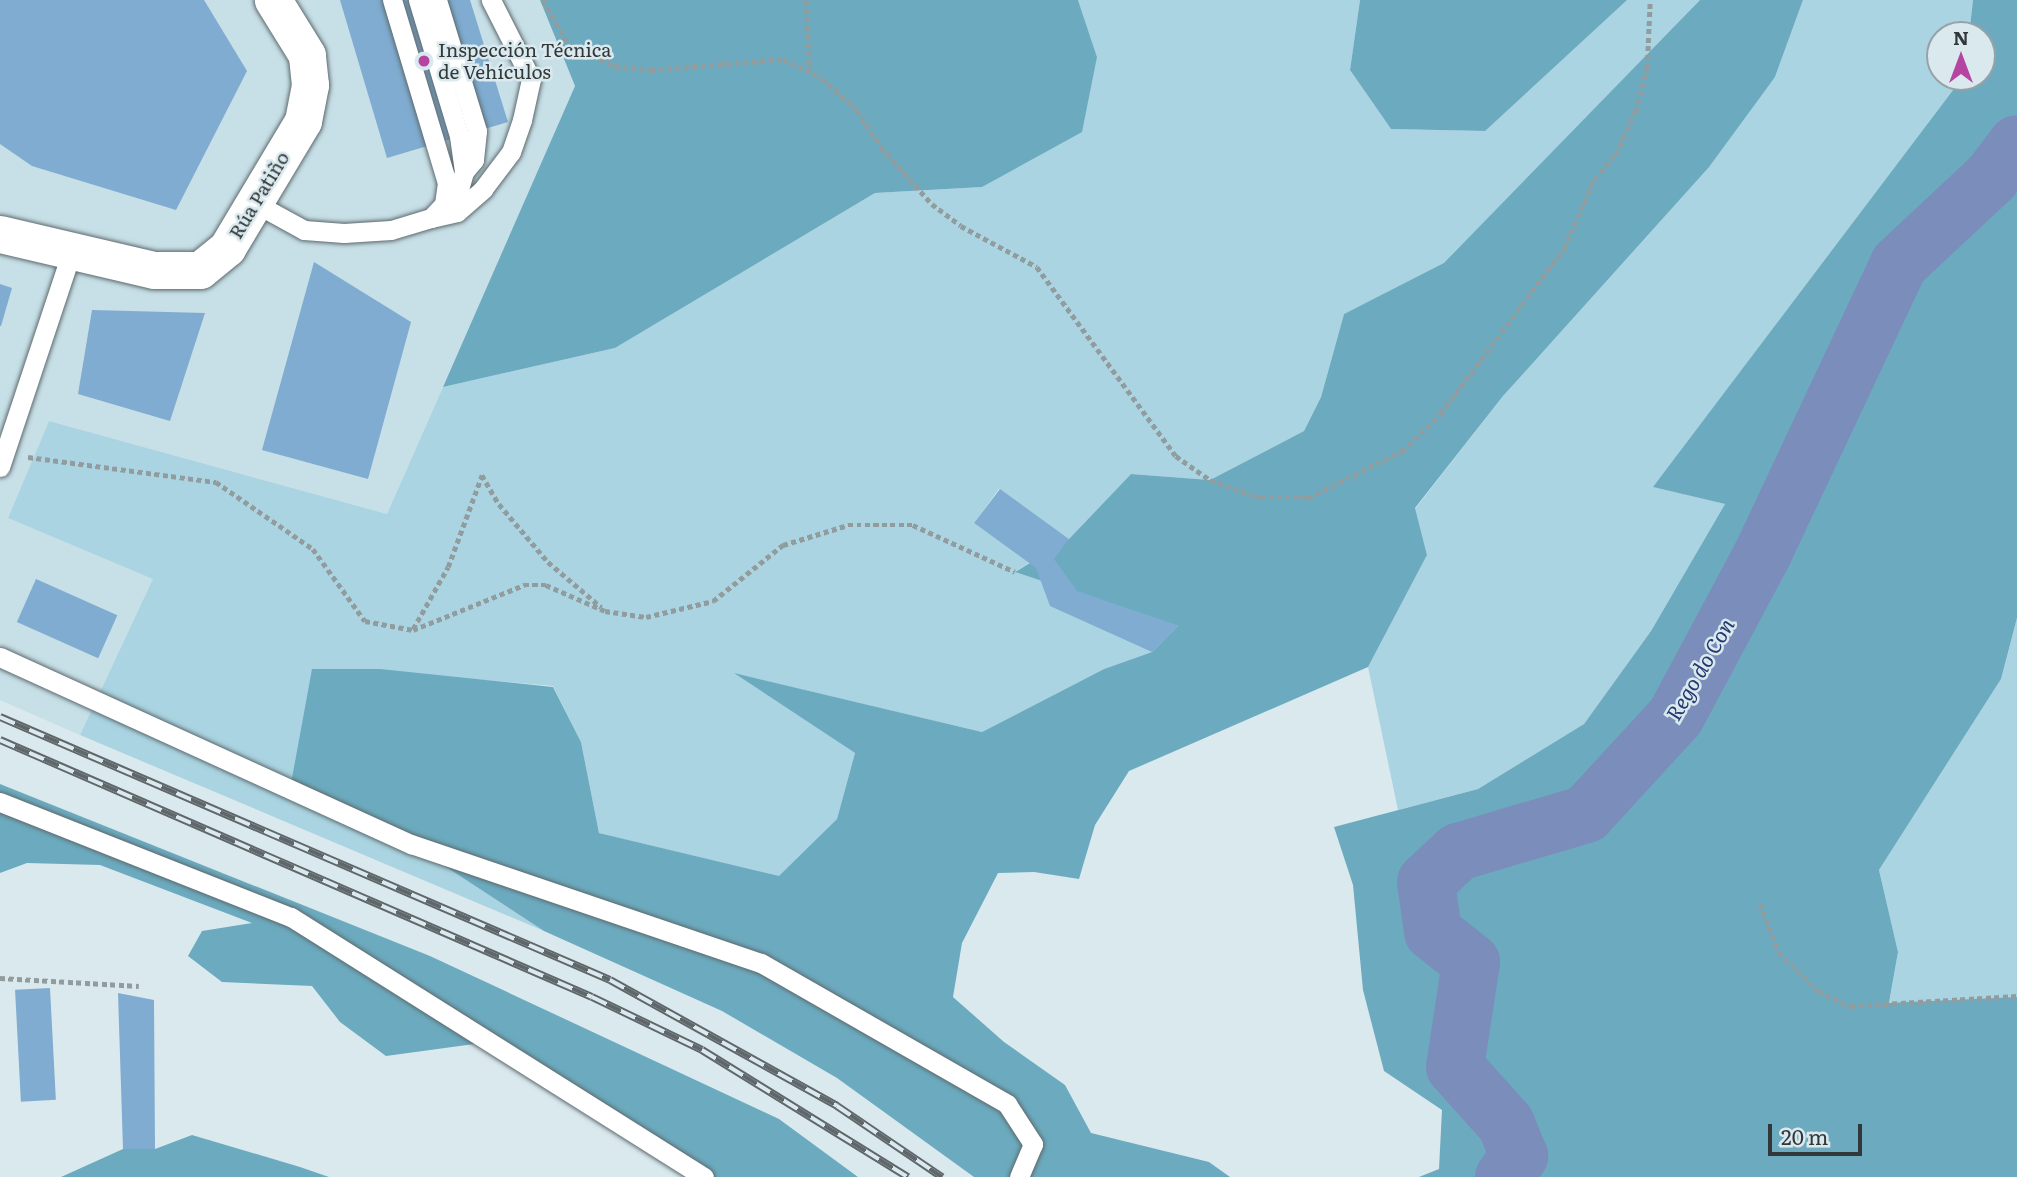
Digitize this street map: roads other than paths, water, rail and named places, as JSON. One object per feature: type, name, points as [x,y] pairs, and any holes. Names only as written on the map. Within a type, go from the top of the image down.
[{"type":"street","name":"Rúa Patiño","points":[[0,234],[71,254],[154,270],[200,270],[228,248],[303,121],[310,85],[307,55],[273,0]]},
{"type":"lane","points":[[392,0],[447,183],[438,211]]},
{"type":"lane","points":[[253,202],[304,230],[391,230],[438,211],[459,190],[464,172],[459,136],[418,0]]},
{"type":"lane","points":[[437,0],[477,131],[474,160],[464,172]]},
{"type":"lane","points":[[438,211],[457,212],[482,189],[511,152],[522,120],[531,79],[491,0]]},
{"type":"lane","points":[[3,461],[71,254]]},
{"type":"lane","points":[[0,657],[411,844],[761,963],[1007,1104],[1033,1144],[1019,1177]]},
{"type":"lane","points":[[0,802],[291,917],[704,1177]]},
{"type":"waterway","name":"Rego do Con","points":[[1504,1177],[1519,1156],[1506,1124],[1455,1067],[1471,962],[1433,932],[1426,882],[1458,852],[1586,814],[1676,716],[1763,553],[1899,264],[1992,177],[2017,144]]},
{"type":"railway","points":[[0,717],[610,980],[837,1106],[942,1177]]},
{"type":"railway","points":[[0,740],[592,997],[702,1050],[908,1177]]},
{"type":"place","name":"Inspección Técnica de Vehículos","points":[[424,61]]}]
